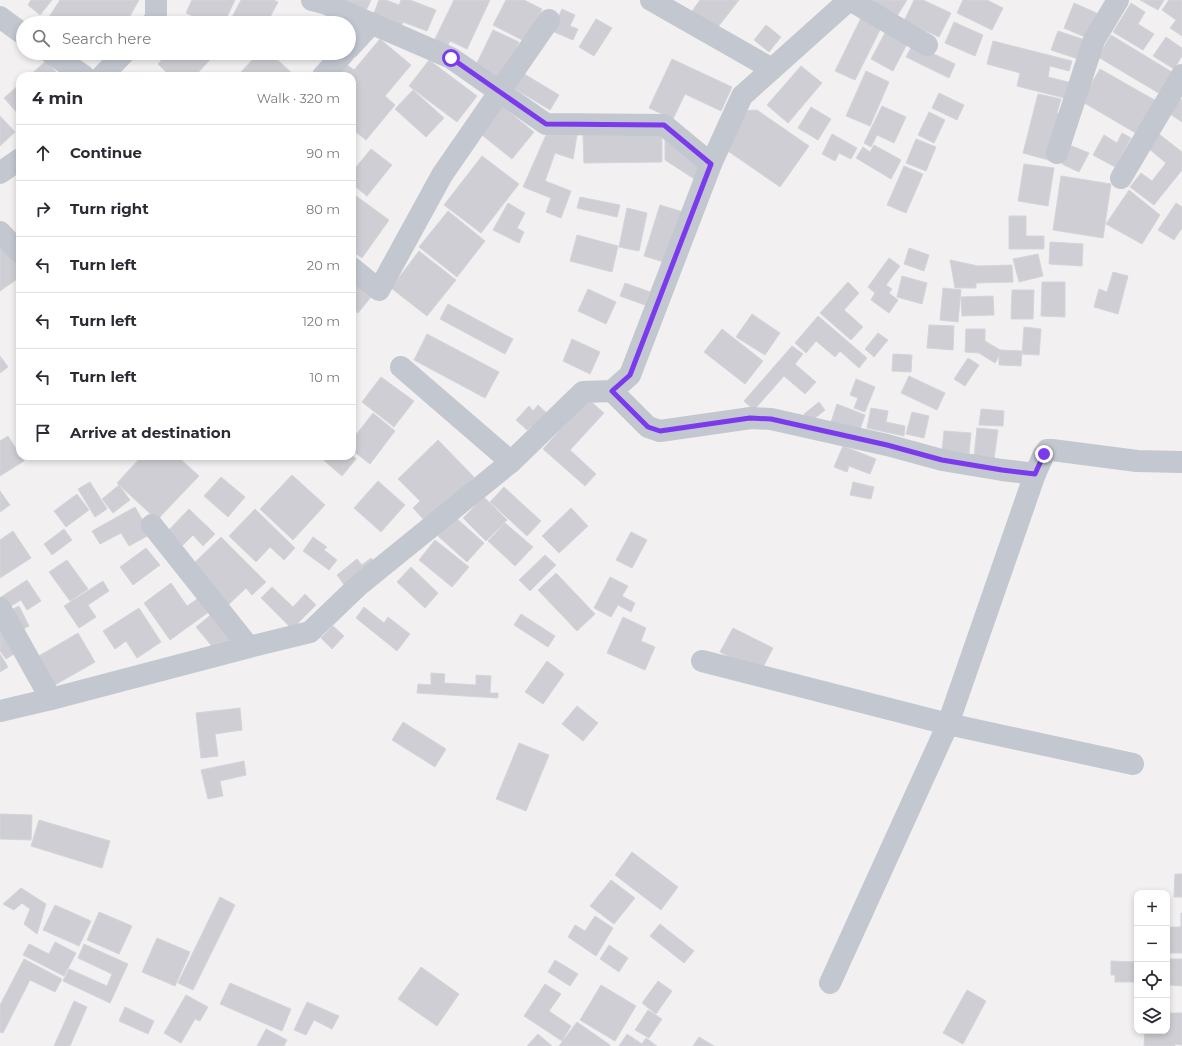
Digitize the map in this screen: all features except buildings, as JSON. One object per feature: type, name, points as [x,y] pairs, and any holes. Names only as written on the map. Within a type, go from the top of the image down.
[{"type":"street","points":[[156,0],[156,16]]},
{"type":"street","points":[[312,0],[354,16]]},
{"type":"street","points":[[651,0],[772,69]]},
{"type":"street","points":[[0,711],[310,632],[358,586],[511,462],[583,392],[612,391],[630,375],[711,164],[742,96],[849,0],[927,45]]},
{"type":"street","points":[[1057,153],[1094,40],[1118,0]]},
{"type":"street","points":[[0,17],[16,29]]},
{"type":"street","points":[[356,17],[451,58],[546,124],[664,125],[711,164]]},
{"type":"street","points":[[356,271],[379,290],[442,175],[549,20]]},
{"type":"street","points":[[356,40],[372,23]]},
{"type":"street","points":[[61,60],[78,72]]},
{"type":"street","points":[[106,72],[117,60]]},
{"type":"street","points":[[327,72],[338,60]]},
{"type":"street","points":[[1121,178],[1182,75]]},
{"type":"street","points":[[0,173],[16,162]]},
{"type":"street","points":[[0,232],[16,249]]},
{"type":"street","points":[[401,367],[511,462]]},
{"type":"street","points":[[612,391],[648,427],[660,431],[750,418],[771,419],[887,445],[942,460],[1035,474]]},
{"type":"street","points":[[830,983],[948,724],[1035,474],[1044,454],[1047,450],[1137,461],[1182,462]]},
{"type":"street","points":[[152,525],[249,647]]},
{"type":"street","points":[[0,608],[51,699]]},
{"type":"street","points":[[702,661],[948,724],[1132,764]]},
{"type":"route","points":[[451,58],[546,124],[664,125],[711,164],[630,375],[612,391],[648,427],[660,431],[750,418],[771,419],[887,445],[942,460],[1035,474],[1044,454]]}]
